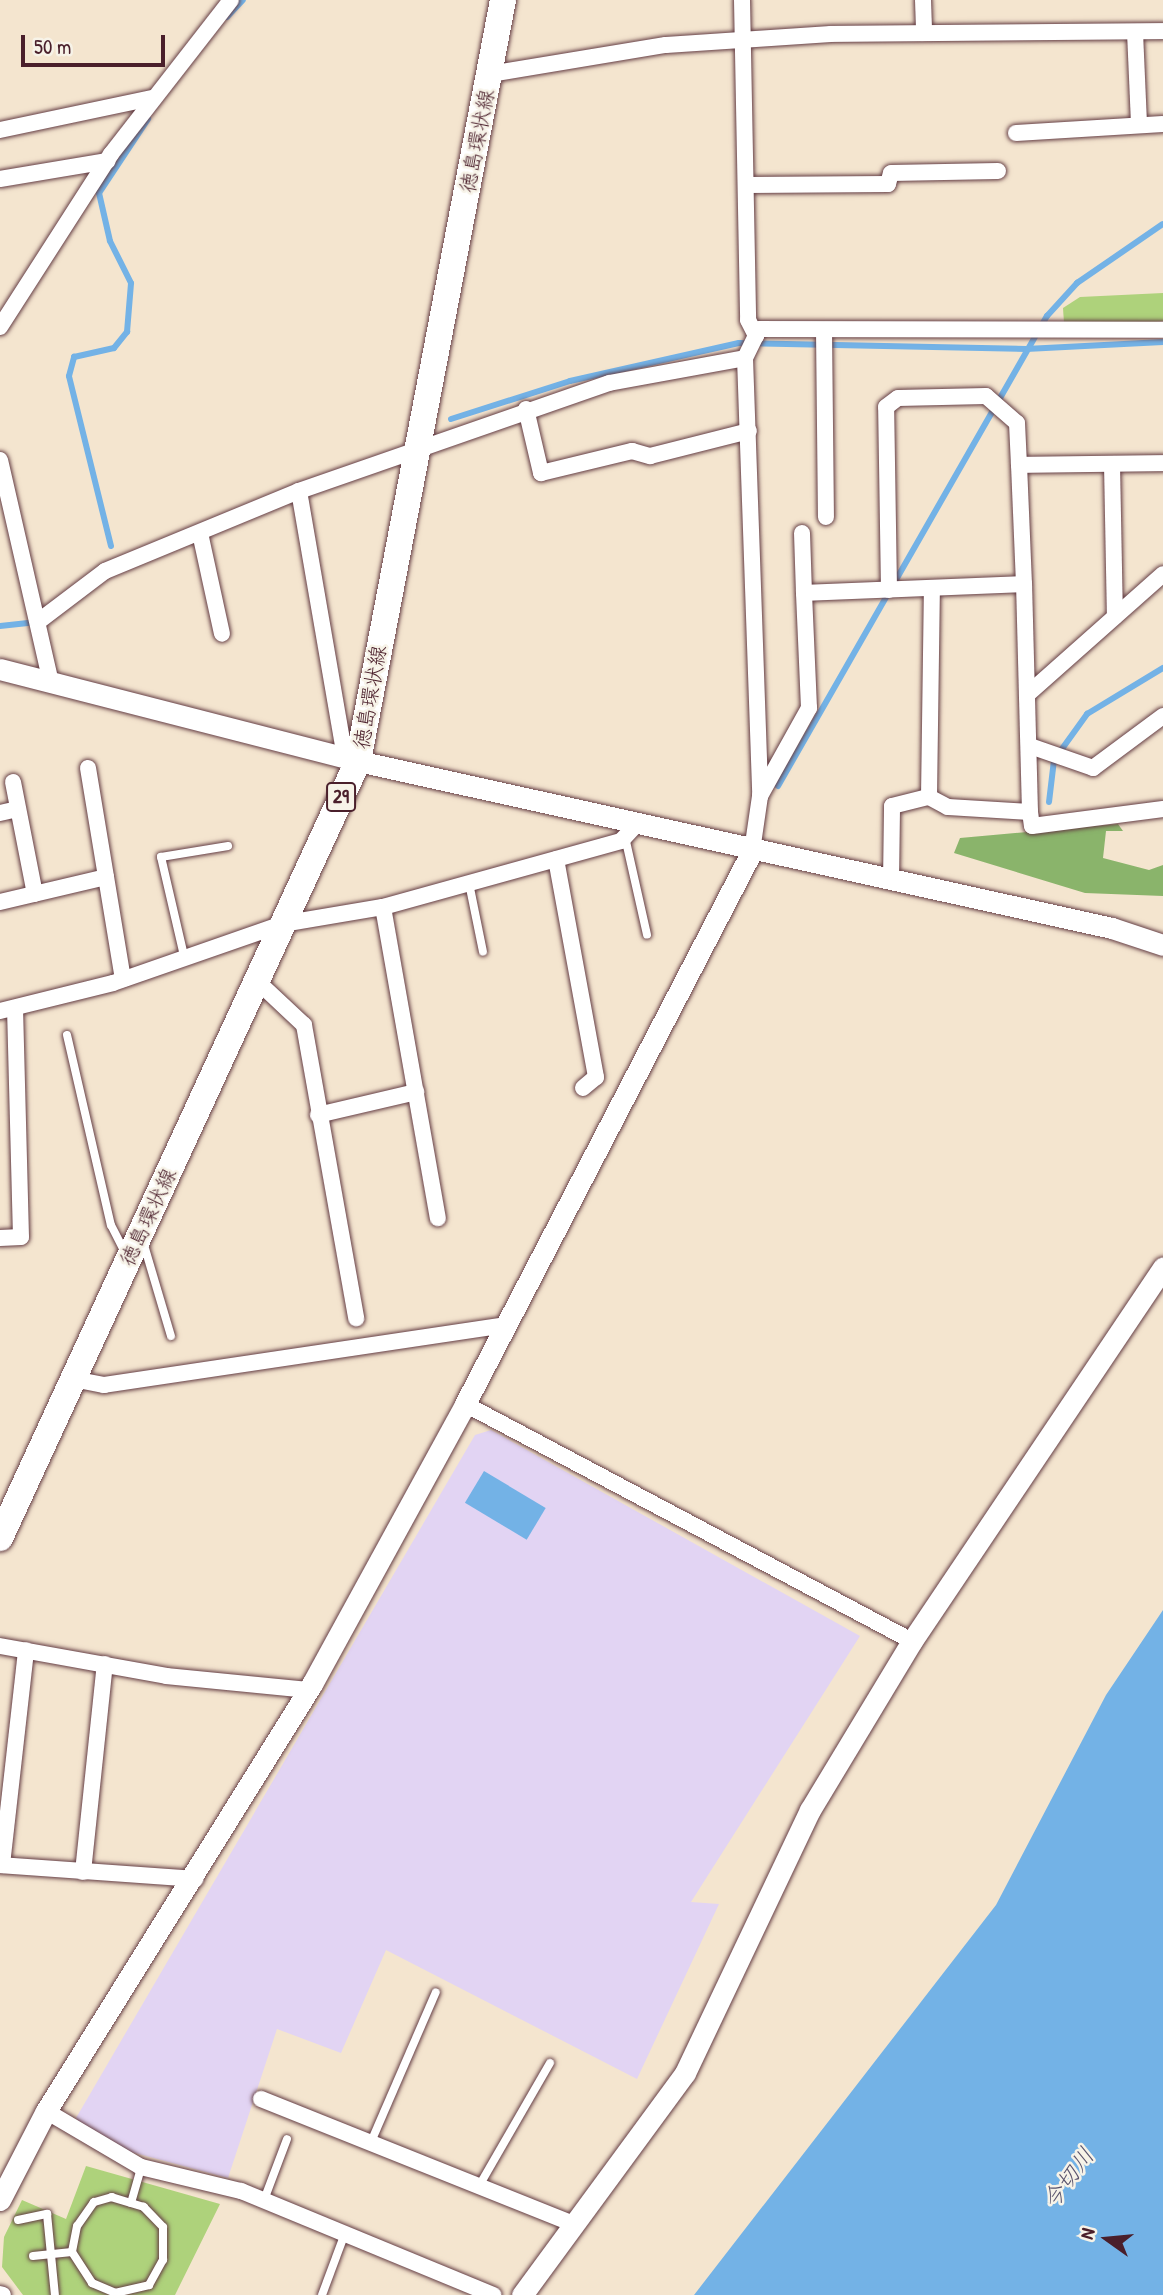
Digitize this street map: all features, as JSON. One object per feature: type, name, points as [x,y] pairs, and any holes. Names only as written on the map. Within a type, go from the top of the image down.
[{"type":"main road","name":"徳島環状線","points":[[0,1538],[257,980],[351,760],[416,448],[503,0]]},
{"type":"street","points":[[0,327],[107,161],[152,98],[231,0]]},
{"type":"street","points":[[742,0],[748,320],[756,336]]},
{"type":"street","points":[[923,0],[924,33]]},
{"type":"street","points":[[1136,32],[1139,125]]},
{"type":"street","points":[[490,74],[666,45],[743,40],[924,33],[1163,32]]},
{"type":"street","points":[[0,130],[152,98]]},
{"type":"street","points":[[1016,133],[1163,124]]},
{"type":"street","points":[[0,179],[107,161]]},
{"type":"street","points":[[747,185],[888,184],[891,173],[998,171]]},
{"type":"street","points":[[0,2200],[46,2111],[195,1879],[308,1690],[465,1404],[752,851],[760,796],[746,358],[759,329],[1163,330]]},
{"type":"street","points":[[824,330],[826,517]]},
{"type":"street","points":[[39,621],[106,570],[299,491],[526,409],[691,364],[746,358]]},
{"type":"street","points":[[889,590],[886,407],[898,397],[986,396],[1017,423],[1032,826],[1163,809]]},
{"type":"street","points":[[526,409],[541,473],[632,450],[650,456],[749,431]]},
{"type":"street","points":[[0,460],[51,682]]},
{"type":"street","points":[[1019,465],[1163,463]]},
{"type":"street","points":[[1112,464],[1115,616]]},
{"type":"street","points":[[299,491],[351,760]]},
{"type":"street","points":[[200,533],[222,634]]},
{"type":"street","points":[[760,796],[809,708],[802,533]]},
{"type":"street","points":[[1029,693],[1163,574]]},
{"type":"street","points":[[804,593],[1024,584]]},
{"type":"street","points":[[929,797],[932,588]]},
{"type":"street","points":[[0,670],[632,830],[752,851],[891,881],[1163,945]]},
{"type":"street","points":[[1030,746],[1093,768],[1163,716]]},
{"type":"street","points":[[88,768],[123,979]]},
{"type":"street","points":[[13,782],[35,894]]},
{"type":"street","points":[[891,881],[892,806],[929,797],[947,807],[1030,812]]},
{"type":"street","points":[[0,813],[18,809]]},
{"type":"street","points":[[0,1238],[21,1237],[7,1009],[185,960],[282,924],[383,907],[556,859],[632,830]]},
{"type":"street","points":[[556,859],[596,1077],[583,1088]]},
{"type":"street","points":[[0,902],[106,877]]},
{"type":"street","points":[[383,907],[438,1218]]},
{"type":"street","points":[[257,980],[304,1026],[356,1318]]},
{"type":"street","points":[[318,1115],[416,1092]]},
{"type":"street","points":[[522,2295],[685,2073],[765,1893],[912,1641],[1163,1268]]},
{"type":"street","points":[[73,1379],[104,1385],[506,1325]]},
{"type":"street","points":[[465,1404],[912,1641]]},
{"type":"street","points":[[0,1646],[105,1664],[308,1690]]},
{"type":"street","points":[[26,1650],[1,1865],[195,1879]]},
{"type":"street","points":[[83,1872],[105,1664]]},
{"type":"street","points":[[261,2099],[576,2225]]},
{"type":"street","points":[[46,2111],[141,2167],[264,2200],[493,2295]]},
{"type":"lane","points":[[632,830],[647,935]]},
{"type":"lane","points":[[185,960],[161,858],[228,846]]},
{"type":"lane","points":[[469,883],[483,952]]},
{"type":"lane","points":[[67,1035],[111,1225],[128,1259]]},
{"type":"lane","points":[[140,1233],[171,1336]]},
{"type":"lane","points":[[370,2142],[436,1992]]},
{"type":"lane","points":[[480,2186],[550,2063]]},
{"type":"lane","points":[[264,2200],[288,2139]]},
{"type":"lane","points":[[131,2203],[141,2167]]},
{"type":"lane","points":[[112,2197],[131,2203],[163,2227],[163,2260],[149,2285],[105,2292],[92,2283],[72,2252],[77,2226],[94,2202],[112,2197]]},
{"type":"lane","points":[[18,2220],[47,2214],[54,2253],[55,2295]]},
{"type":"lane","points":[[322,2295],[345,2233]]},
{"type":"lane","points":[[33,2256],[72,2252]]},
{"type":"shaded area","points":[[491,1430],[860,1636],[691,1902],[719,1904],[637,2079],[386,1950],[341,2053],[277,2029],[228,2178],[94,2142],[76,2118],[475,1435]]},
{"type":"green space","points":[[1163,293],[1163,321],[1114,328],[1064,323],[1063,308],[1080,297]]},
{"type":"green space","points":[[1118,824],[1123,831],[1106,831],[1103,858],[1149,870],[1163,865],[1163,896],[1085,893],[954,853],[960,838]]},
{"type":"green space","points":[[86,2166],[220,2204],[175,2295],[23,2295],[2,2267],[4,2237],[22,2200],[66,2219]]},
{"type":"water","points":[[484,1471],[546,1508],[527,1540],[465,1503]]},
{"type":"water","name":"今切川","points":[[1163,1610],[1163,2295],[694,2295],[996,1905],[1106,1695]]},
{"type":"waterway","points":[[227,17],[243,0]]},
{"type":"waterway","points":[[111,546],[69,376],[74,357],[114,348],[127,332],[131,283],[110,241],[99,193],[148,119]]},
{"type":"waterway","points":[[778,786],[1047,316],[1077,283],[1163,224]]},
{"type":"waterway","points":[[451,419],[570,381],[739,343],[1026,349],[1163,342]]},
{"type":"waterway","points":[[0,626],[28,623]]},
{"type":"waterway","points":[[1049,802],[1054,760],[1087,714],[1163,668]]}]
